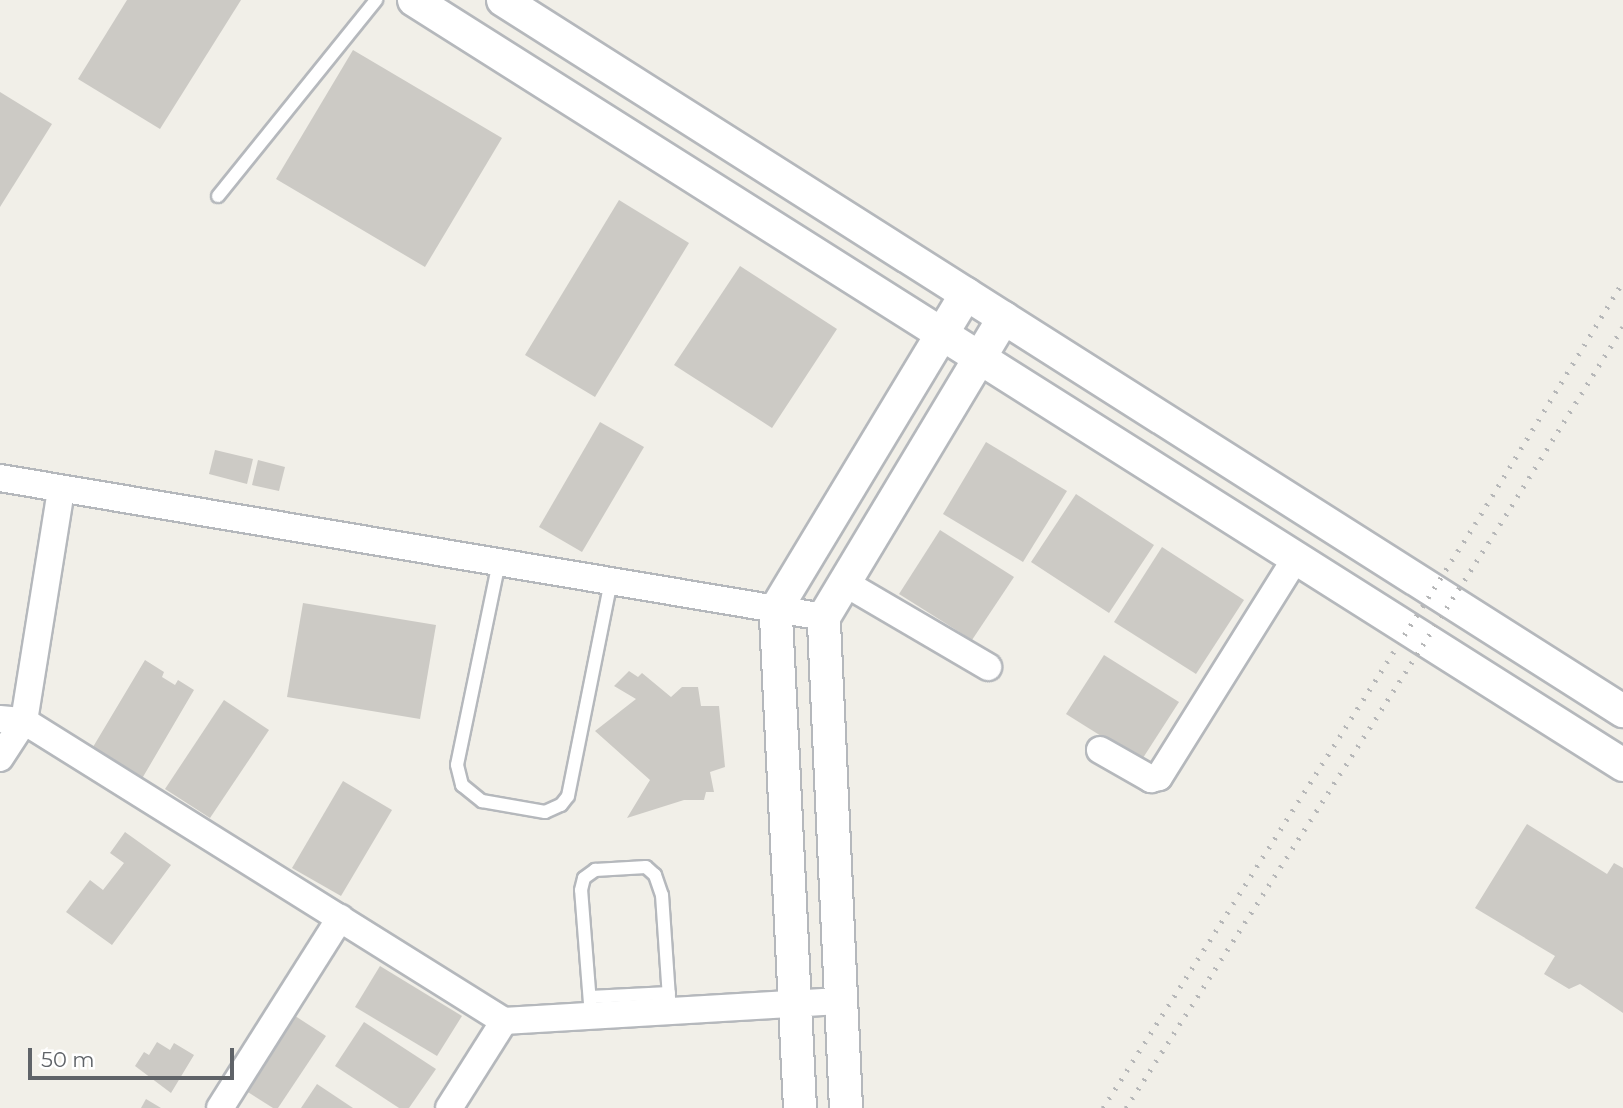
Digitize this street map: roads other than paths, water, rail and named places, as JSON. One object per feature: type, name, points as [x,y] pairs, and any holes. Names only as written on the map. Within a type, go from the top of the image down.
[{"type":"street","points":[[415,0],[1623,765]]},
{"type":"street","points":[[503,0],[1623,711]]},
{"type":"street","points":[[800,1108],[776,609],[966,294]]},
{"type":"street","points":[[846,1108],[824,617],[1004,318]]},
{"type":"street","points":[[0,478],[824,617]]},
{"type":"street","points":[[0,758],[12,720],[61,489]]},
{"type":"street","points":[[1100,750],[1151,779],[1159,777],[1296,558]]},
{"type":"street","points":[[845,583],[988,667]]},
{"type":"street","points":[[12,720],[340,918],[504,1021],[591,1006],[669,1002],[797,1004],[843,1001]]},
{"type":"street","points":[[220,1108],[340,918]]},
{"type":"street","points":[[449,1108],[504,1021]]},
{"type":"lane","points":[[218,196],[376,0]]},
{"type":"lane","points":[[499,562],[457,765],[462,785],[482,801],[545,812],[561,805],[568,796],[611,581]]},
{"type":"lane","points":[[591,1006],[581,890],[584,878],[595,870],[646,867],[655,875],[662,895],[669,1002]]},
{"type":"railway","points":[[1103,1108],[1475,524],[1623,282]]},
{"type":"railway","points":[[1126,1108],[1494,534],[1623,327]]}]
